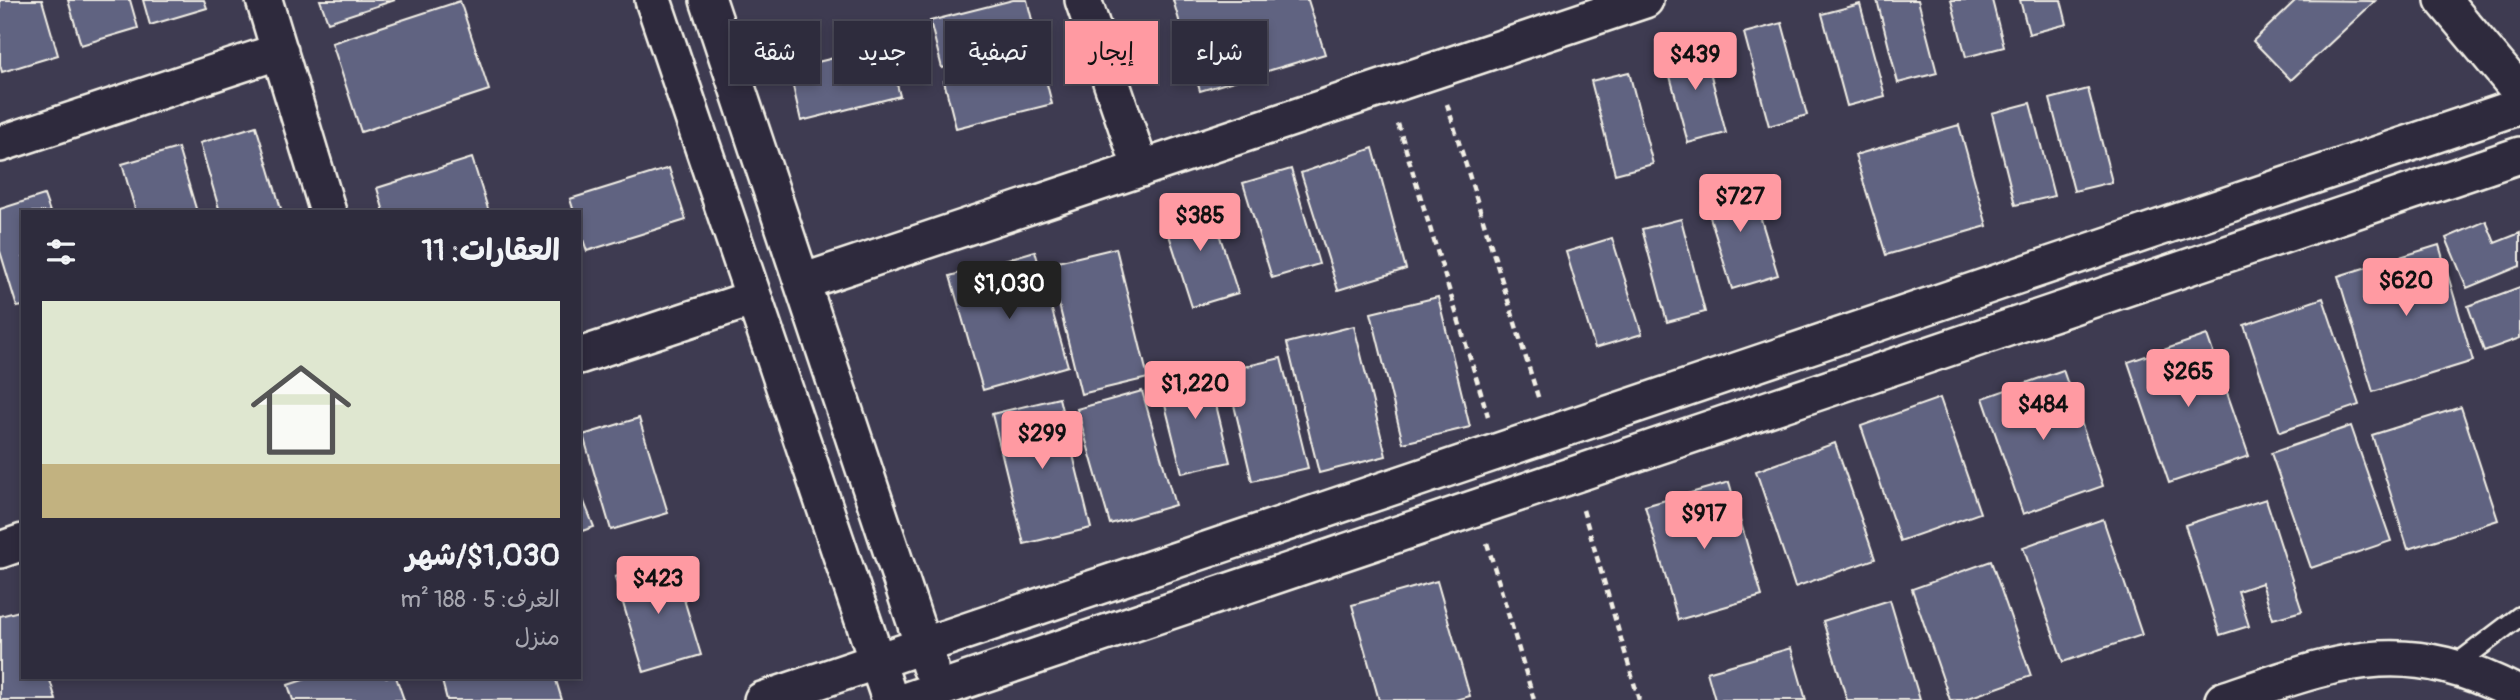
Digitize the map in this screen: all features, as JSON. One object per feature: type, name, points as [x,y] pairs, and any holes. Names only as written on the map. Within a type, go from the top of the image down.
[{"type":"street","points":[[264,0],[327,210]]},
{"type":"street","points":[[653,0],[890,700]]},
{"type":"street","points":[[708,0],[923,646],[928,697],[1572,475],[2520,155]]},
{"type":"street","points":[[1083,0],[1141,169]]},
{"type":"street","points":[[802,282],[1645,0]]},
{"type":"street","points":[[2443,0],[2520,92]]},
{"type":"street","points":[[0,144],[280,51]]},
{"type":"street","points":[[762,700],[2520,106]]},
{"type":"street","points":[[581,355],[754,298]]},
{"type":"street","points":[[0,550],[21,543]]},
{"type":"street","points":[[2222,700],[2316,669],[2359,659],[2423,660],[2454,666],[2490,679],[2520,695]]},
{"type":"lane","points":[[2454,666],[2520,616]]},
{"type":"path","points":[[1436,70],[1549,433]]},
{"type":"path","points":[[1386,87],[1499,450]]},
{"type":"path","points":[[1572,475],[1640,700]]},
{"type":"path","points":[[1476,508],[1534,700]]},
{"type":"building","points":[[0,0],[42,0],[58,55],[2,72]]},
{"type":"building","points":[[68,0],[130,0],[138,28],[81,45]]},
{"type":"building","points":[[143,0],[204,0],[207,8],[150,25]]},
{"type":"building","points":[[320,0],[395,0],[328,22]]},
{"type":"building","points":[[1013,0],[1027,0],[1032,21],[945,21],[945,67],[942,68],[930,21]]},
{"type":"building","points":[[1173,0],[1308,0],[1325,54],[1267,71],[1267,21],[1179,21]]},
{"type":"building","points":[[1877,0],[1918,0],[1937,73],[1898,83]]},
{"type":"building","points":[[1951,0],[1992,0],[2004,47],[1966,57]]},
{"type":"building","points":[[2020,0],[2061,0],[2067,24],[2029,34]]},
{"type":"building","points":[[2296,0],[2375,1],[2291,80],[2253,41]]},
{"type":"building","points":[[460,1],[489,90],[361,132],[332,43]]},
{"type":"building","points":[[1860,4],[1885,96],[1847,106],[1822,14]]},
{"type":"building","points":[[1782,23],[1807,115],[1769,126],[1744,33]]},
{"type":"building","points":[[1702,41],[1726,133],[1688,143],[1663,50]]},
{"type":"building","points":[[834,58],[834,84],[897,84],[900,96],[801,121],[792,84],[820,84],[820,61]]},
{"type":"building","points":[[1629,72],[1653,164],[1615,174],[1591,81]]},
{"type":"building","points":[[944,81],[945,84],[1047,84],[1052,104],[956,128]]},
{"type":"building","points":[[1198,84],[1224,84],[1200,91]]},
{"type":"building","points":[[2088,89],[2112,182],[2074,191],[2050,99]]},
{"type":"building","points":[[2030,103],[2054,196],[2015,205],[1992,113]]},
{"type":"building","points":[[1959,125],[1987,226],[1886,255],[1855,155]]},
{"type":"building","points":[[256,126],[281,210],[219,210],[200,143]]},
{"type":"building","points":[[178,148],[196,210],[135,210],[122,164]]},
{"type":"building","points":[[1373,148],[1406,269],[1338,290],[1301,173]]},
{"type":"building","points":[[472,158],[488,210],[383,210],[377,188]]},
{"type":"building","points":[[669,168],[686,220],[587,251],[581,234],[581,210],[573,210],[570,199]]},
{"type":"building","points":[[1291,169],[1319,264],[1272,278],[1243,183]]},
{"type":"building","points":[[1749,180],[1778,275],[1732,289],[1703,194]]},
{"type":"building","points":[[44,195],[49,210],[21,210],[21,306],[17,307],[0,251],[0,209]]},
{"type":"building","points":[[1208,199],[1238,293],[1192,307],[1162,213]]},
{"type":"building","points":[[1681,219],[1705,312],[1667,322],[1642,229]]},
{"type":"building","points":[[2486,221],[2495,243],[2520,233],[2520,266],[2467,288],[2446,238]]},
{"type":"building","points":[[1612,238],[1642,334],[1595,348],[1566,252]]},
{"type":"building","points":[[2439,245],[2473,361],[2373,392],[2338,276]]},
{"type":"building","points":[[1116,248],[1148,378],[1081,394],[1049,264]]},
{"type":"building","points":[[1035,251],[1068,366],[983,390],[950,276]]},
{"type":"building","points":[[2520,287],[2520,338],[2484,351],[2468,306]]},
{"type":"building","points":[[1438,297],[1470,427],[1403,443],[1371,313]]},
{"type":"building","points":[[2323,298],[2359,405],[2280,432],[2244,325]]},
{"type":"building","points":[[1354,326],[1386,456],[1319,473],[1287,343]]},
{"type":"building","points":[[2207,335],[2249,456],[2169,483],[2128,362]]},
{"type":"building","points":[[1281,358],[1308,468],[1252,481],[1226,371]]},
{"type":"building","points":[[1207,368],[1230,462],[1182,473],[1159,381]]},
{"type":"building","points":[[2063,370],[2103,486],[2023,514],[1983,398]]},
{"type":"building","points":[[1142,391],[1175,505],[1110,524],[1077,409]]},
{"type":"building","points":[[1059,398],[1091,528],[1024,544],[992,414]]},
{"type":"building","points":[[1940,398],[1980,513],[1900,541],[1861,426]]},
{"type":"building","points":[[2461,407],[2498,520],[2408,549],[2372,435]]},
{"type":"building","points":[[639,418],[668,513],[611,530],[583,435]]},
{"type":"building","points":[[2351,426],[2391,541],[2311,568],[2271,453]]},
{"type":"building","points":[[1835,443],[1875,559],[1795,587],[1756,471]]},
{"type":"building","points":[[1729,482],[1762,596],[1678,620],[1645,506]]},
{"type":"building","points":[[581,494],[594,527],[581,531]]},
{"type":"building","points":[[2266,499],[2302,611],[2273,619],[2262,583],[2238,591],[2249,626],[2220,635],[2185,525]]},
{"type":"building","points":[[2103,519],[2142,635],[2063,662],[2023,547]]},
{"type":"building","points":[[672,560],[701,655],[644,672],[615,577]]},
{"type":"building","points":[[1991,561],[2031,676],[1963,700],[1950,700],[1912,589]]},
{"type":"building","points":[[1437,581],[1470,696],[1455,700],[1379,700],[1352,605]]},
{"type":"building","points":[[1890,600],[1920,700],[1847,700],[1823,621]]},
{"type":"building","points":[[21,611],[21,679],[50,679],[56,700],[0,700],[0,616]]},
{"type":"building","points":[[1791,648],[1806,700],[1715,700],[1707,672]]},
{"type":"building","points":[[306,679],[397,679],[404,700],[293,700],[288,685]]},
{"type":"building","points":[[442,679],[556,679],[562,700],[447,700]]}]
